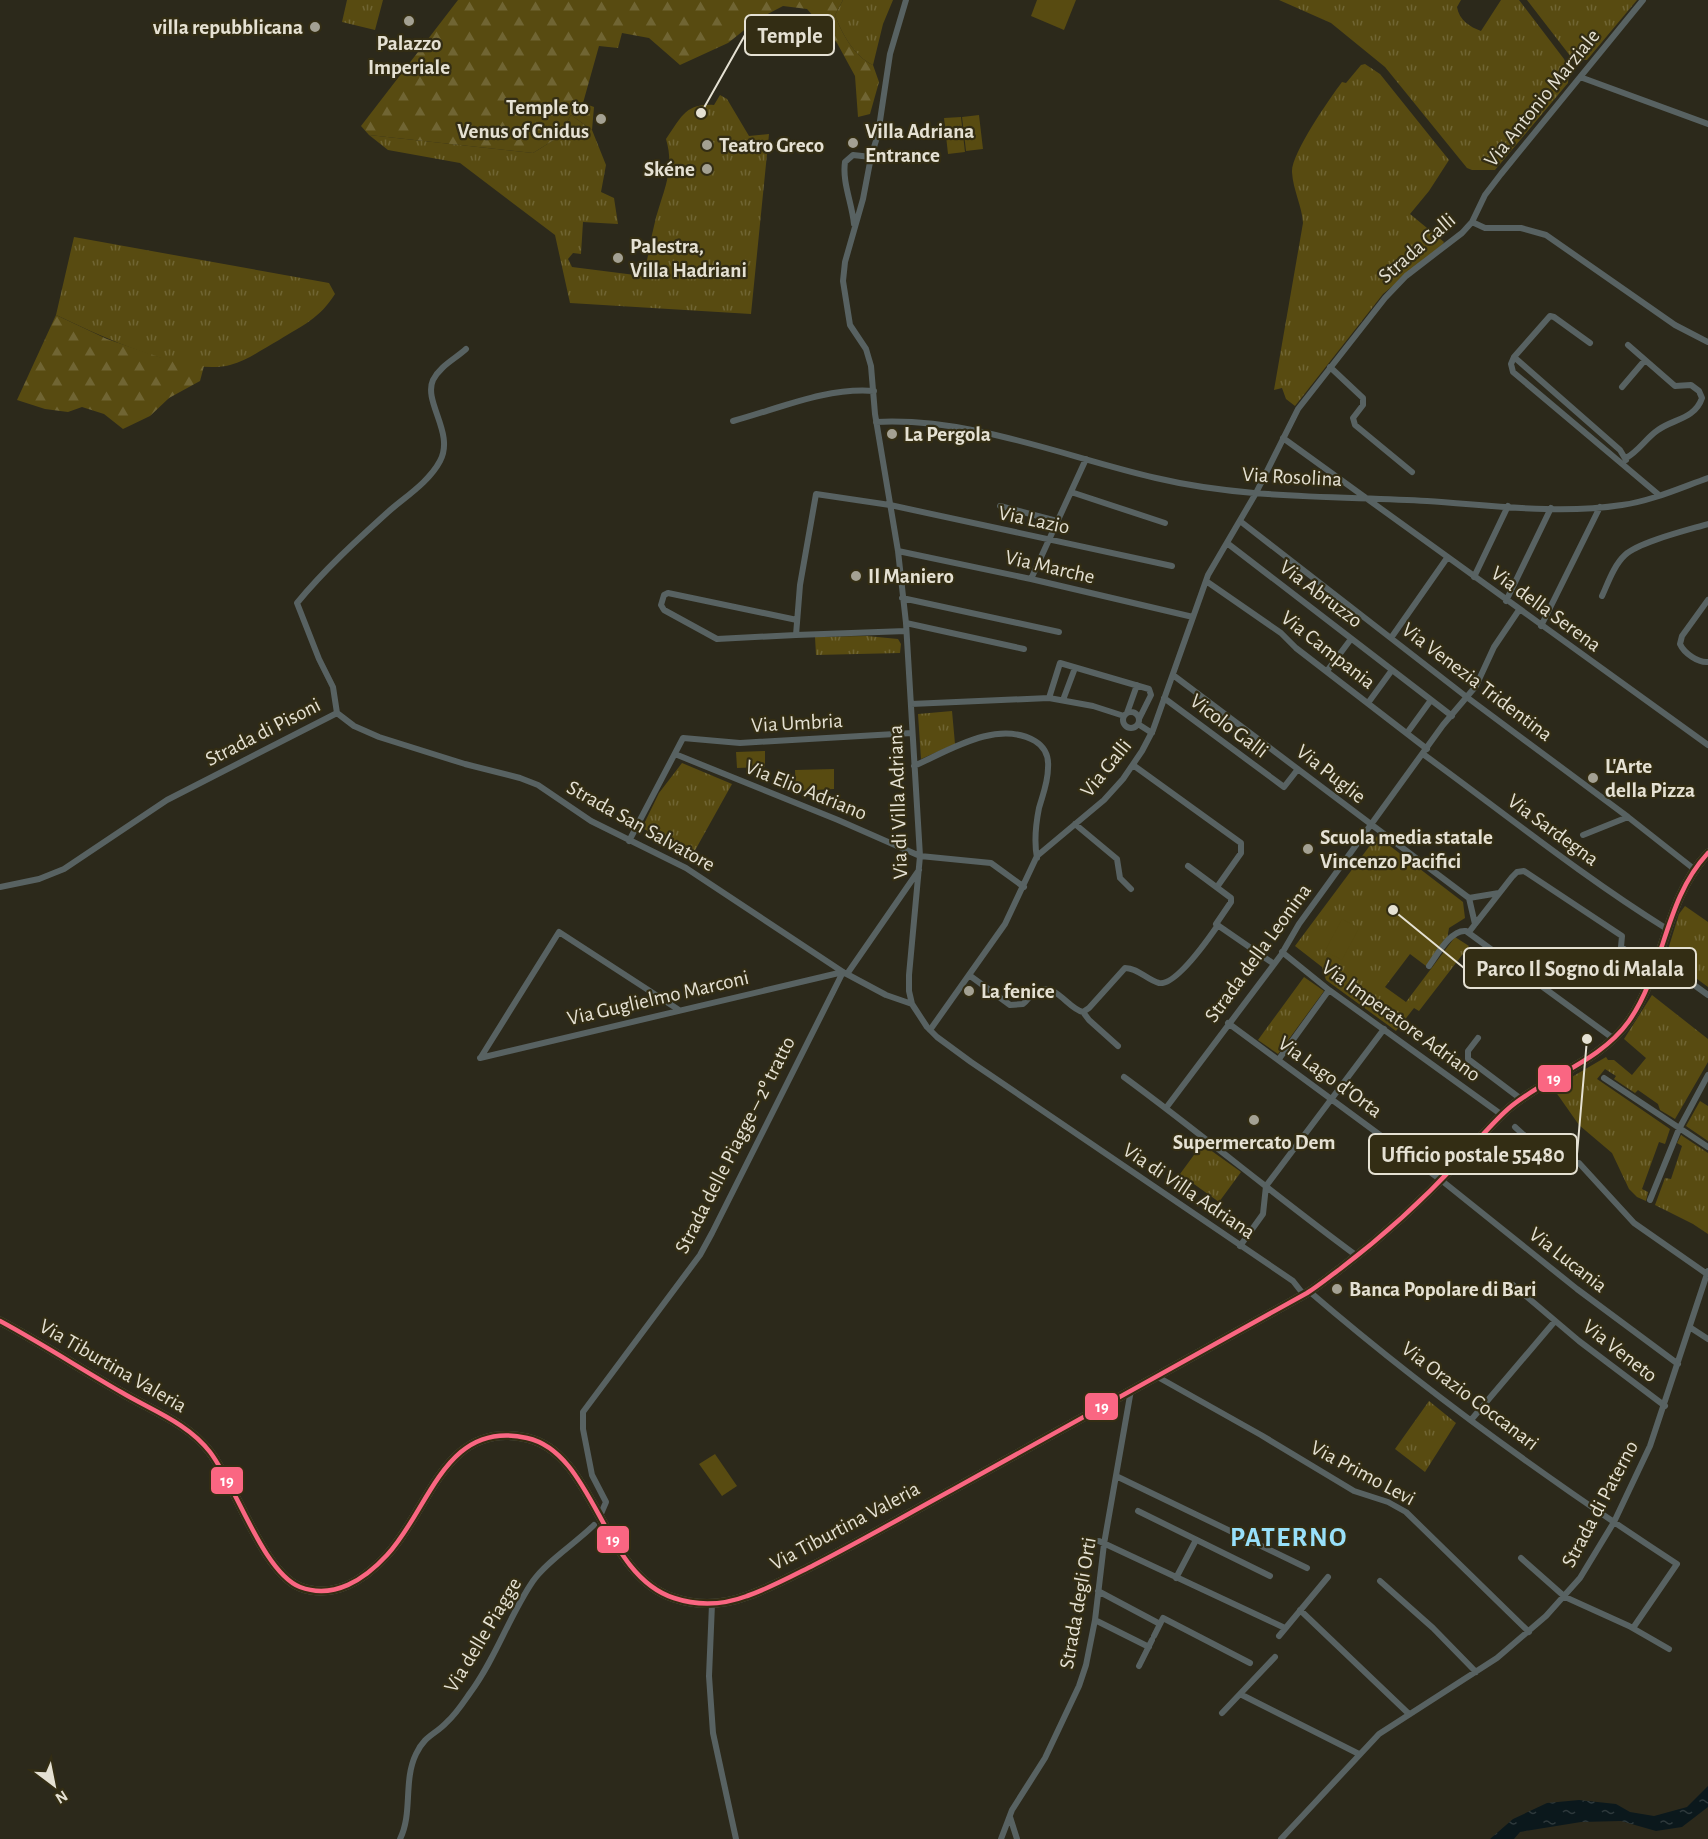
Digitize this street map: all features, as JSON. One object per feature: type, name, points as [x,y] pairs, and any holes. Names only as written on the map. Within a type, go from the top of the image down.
[{"type":"main road","name":"Via Tiburtina Valeria","points":[[0,1321],[178,1424],[198,1440],[210,1452],[229,1481],[272,1563],[288,1581],[306,1589],[321,1591],[339,1588],[352,1584],[368,1573],[395,1546],[453,1457],[468,1446],[486,1438],[502,1436],[532,1439],[544,1445],[571,1469],[628,1565],[643,1582],[673,1598],[712,1604],[748,1596],[815,1564],[1307,1293],[1358,1256],[1396,1224],[1441,1180],[1502,1115],[1521,1099],[1604,1048],[1614,1039],[1634,1012],[1655,969],[1680,894],[1694,869],[1708,853]]},
{"type":"street","name":"Via di Villa Adriana","points":[[906,0],[890,54],[878,134],[844,266],[843,285],[850,325],[866,349],[871,362],[876,422],[898,551],[906,623],[920,856],[909,975],[912,1004],[930,1030],[970,1062],[1293,1281],[1307,1293]]},
{"type":"street","name":"Via Antonio Marziale","points":[[1472,222],[1485,195],[1643,0]]},
{"type":"street","points":[[1580,77],[1708,124]]},
{"type":"street","name":"Via di Villa Adriana","points":[[854,226],[844,173],[846,159],[854,155],[871,157]]},
{"type":"street","points":[[849,194],[864,192]]},
{"type":"street","name":"Strada Galli","points":[[1256,494],[1298,409],[1370,315],[1396,286],[1462,233],[1472,222],[1485,228],[1521,228],[1545,235],[1675,325],[1708,342]]},
{"type":"street","points":[[1590,343],[1554,316],[1550,316],[1514,357],[1511,364],[1516,376],[1659,495]]},
{"type":"street","points":[[1626,458],[1636,452],[1658,429],[1687,417],[1702,399],[1700,393],[1692,385],[1675,386],[1628,345]]},
{"type":"street","name":"Strada di Pisoni","points":[[0,887],[39,879],[64,869],[167,800],[337,713],[332,684],[319,659],[297,603],[335,561],[426,478],[439,463],[444,441],[441,423],[434,404],[432,384],[439,371],[466,349]]},
{"type":"street","points":[[1514,357],[1626,458],[1627,467]]},
{"type":"street","points":[[1622,387],[1645,360]]},
{"type":"street","points":[[1330,366],[1363,398],[1364,404],[1353,418],[1355,424],[1412,472]]},
{"type":"street","points":[[733,421],[841,391],[874,391]]},
{"type":"street","name":"Via Rosolina","points":[[876,422],[942,425],[1011,439],[1156,478],[1256,494],[1551,508],[1600,507],[1632,504],[1708,478]]},
{"type":"street","name":"Via della Serena","points":[[1283,438],[1708,745]]},
{"type":"street","points":[[1031,579],[1086,459]]},
{"type":"street","points":[[1071,492],[1165,523]]},
{"type":"street","name":"Via Lazio","points":[[797,620],[800,585],[816,494],[890,505],[1172,566]]},
{"type":"street","name":"Via Galli","points":[[930,1030],[1008,919],[1036,858],[1104,800],[1133,765],[1152,733],[1206,581],[1256,494]]},
{"type":"street","points":[[1000,506],[1057,521]]},
{"type":"street","points":[[1474,577],[1508,506]]},
{"type":"street","points":[[1541,626],[1600,507]]},
{"type":"street","points":[[1506,601],[1551,508]]},
{"type":"street","name":"Via Venezia Tridentina","points":[[1240,521],[1694,869]]},
{"type":"street","points":[[1602,596],[1618,564],[1627,553],[1708,524]]},
{"type":"street","name":"Via Abruzzo","points":[[1227,543],[1452,716]]},
{"type":"street","name":"Via Marche","points":[[898,551],[1193,617]]},
{"type":"street","points":[[1391,638],[1447,558]]},
{"type":"street","name":"Via Campania","points":[[1206,581],[1281,633],[1407,733],[1425,752]]},
{"type":"street","points":[[796,635],[797,620],[669,593],[664,595],[661,605],[663,610],[717,639],[906,631]]},
{"type":"street","points":[[902,598],[1059,632]]},
{"type":"street","points":[[1708,600],[1683,634],[1680,644],[1682,649],[1698,661],[1708,662]]},
{"type":"street","name":"Strada della Leonina","points":[[1166,1108],[1274,964],[1299,924],[1370,826],[1468,698],[1494,647],[1519,610]]},
{"type":"street","points":[[906,623],[1024,649]]},
{"type":"street","points":[[1326,671],[1351,639]]},
{"type":"street","points":[[1049,698],[1060,663],[1137,685],[1149,689],[1151,692],[1134,728],[1126,726],[1123,722],[1137,685]]},
{"type":"street","points":[[1063,700],[1076,668]]},
{"type":"street","points":[[1368,703],[1392,670]]},
{"type":"street","name":"Via Puglie","points":[[1173,675],[1370,826],[1469,898]]},
{"type":"street","points":[[911,704],[1049,698],[1125,715],[1134,713],[1138,722],[1152,733]]},
{"type":"street","name":"Vicolo Galli","points":[[1164,698],[1284,788],[1298,769]]},
{"type":"street","points":[[1407,733],[1431,700]]},
{"type":"street","name":"Strada San Salvatore","points":[[337,713],[359,729],[388,740],[532,782],[589,820],[684,866],[845,973],[886,995],[912,1004]]},
{"type":"street","name":"Via Umbria","points":[[675,754],[683,738],[740,743],[912,733]]},
{"type":"street","points":[[914,766],[978,738],[994,734],[1011,734],[1038,743],[1047,754],[1048,767],[1038,814],[1036,858]]},
{"type":"street","name":"Via Sardegna","points":[[1425,752],[1517,826],[1667,929]]},
{"type":"street","points":[[629,840],[675,754]]},
{"type":"street","name":"Via Elio Adriano","points":[[675,754],[920,856],[991,863],[1024,887]]},
{"type":"street","points":[[1133,765],[1241,843],[1243,848],[1240,855],[1217,887]]},
{"type":"street","points":[[1582,835],[1628,817]]},
{"type":"street","points":[[1075,824],[1117,859],[1120,878],[1131,889]]},
{"type":"street","points":[[1083,1012],[1125,968],[1132,968],[1158,982],[1170,980],[1198,953],[1232,901],[1229,896],[1188,866]]},
{"type":"street","points":[[845,973],[919,869]]},
{"type":"street","points":[[1469,932],[1513,875],[1526,871],[1622,936],[1621,947],[1655,969]]},
{"type":"street","points":[[1475,924],[1469,898],[1499,892]]},
{"type":"street","points":[[1217,925],[1274,964]]},
{"type":"street","points":[[1429,966],[1457,932],[1463,930],[1469,932],[1614,1039]]},
{"type":"street","name":"Via Guglielmo Marconi","points":[[679,1010],[559,932],[480,1058],[845,973]]},
{"type":"street","name":"Via Imperatore Adriano","points":[[1282,952],[1329,990],[1502,1115]]},
{"type":"street","points":[[1658,959],[1708,995]]},
{"type":"street","name":"Strada delle Piagge – 2º tratto","points":[[600,1516],[606,1502],[592,1475],[583,1429],[583,1412],[700,1255],[845,973]]},
{"type":"street","points":[[969,975],[1010,1005],[1023,1004],[1035,992],[1042,990],[1056,993],[1083,1012],[1118,1046]]},
{"type":"street","points":[[1279,1059],[1329,990]]},
{"type":"street","name":"Via Lago d'Orta","points":[[1228,1023],[1441,1180]]},
{"type":"street","points":[[1240,1246],[1263,1214],[1266,1186],[1384,1029]]},
{"type":"street","points":[[1478,1038],[1468,1051],[1468,1059],[1521,1099]]},
{"type":"street","points":[[1650,1200],[1679,1129],[1708,1075]]},
{"type":"street","points":[[1124,1077],[1358,1256]]},
{"type":"street","points":[[1604,1078],[1708,1148]]},
{"type":"street","points":[[1515,1127],[1558,1165],[1579,1163],[1636,1225],[1707,1273]]},
{"type":"street","name":"Via Lucania","points":[[1441,1180],[1577,1289],[1678,1364]]},
{"type":"street","name":"Strada di Paterno","points":[[1281,1839],[1384,1729],[1476,1672],[1529,1632],[1565,1597],[1593,1559],[1642,1465],[1665,1406],[1707,1273]]},
{"type":"street","name":"Via Veneto","points":[[1513,1286],[1665,1406]]},
{"type":"street","name":"Via Orazio Coccanari","points":[[1307,1293],[1471,1420],[1677,1564],[1633,1628]]},
{"type":"street","points":[[1471,1420],[1555,1321]]},
{"type":"street","points":[[1691,1328],[1708,1339]]},
{"type":"street","name":"Via Primo Levi","points":[[1156,1376],[1354,1491],[1388,1502],[1406,1512],[1529,1632]]},
{"type":"street","name":"Strada degli Orti","points":[[1001,1839],[1010,1815],[1045,1758],[1079,1686],[1086,1665],[1095,1620],[1102,1543],[1131,1390]]},
{"type":"street","points":[[1116,1476],[1307,1568]]},
{"type":"street","points":[[1138,1511],[1270,1576]]},
{"type":"street","name":"Via delle Piagge","points":[[400,1839],[406,1822],[406,1797],[410,1771],[419,1747],[448,1721],[472,1692],[500,1644],[520,1602],[536,1578],[594,1525]]},
{"type":"street","points":[[1176,1578],[1196,1540]]},
{"type":"street","points":[[1102,1543],[1285,1628]]},
{"type":"street","points":[[1521,1558],[1565,1597],[1633,1628],[1669,1649]]},
{"type":"street","points":[[1279,1636],[1328,1577]]},
{"type":"street","points":[[1380,1581],[1476,1672]]},
{"type":"street","points":[[1098,1591],[1160,1624]]},
{"type":"street","points":[[712,1604],[709,1676],[713,1733],[735,1839]]},
{"type":"street","points":[[1300,1610],[1409,1714]]},
{"type":"street","points":[[1139,1666],[1163,1618],[1250,1663]]},
{"type":"street","points":[[1095,1620],[1151,1641]]},
{"type":"street","points":[[1222,1713],[1275,1657]]},
{"type":"street","points":[[1240,1694],[1359,1754]]},
{"type":"street","points":[[1010,1815],[1017,1839]]},
{"type":"green space","points":[[347,0],[383,0],[375,30],[342,22]]},
{"type":"green space","points":[[458,0],[843,0],[835,15],[838,22],[854,50],[873,65],[879,82],[870,114],[858,117],[855,76],[837,43],[807,9],[783,6],[758,19],[728,43],[680,65],[649,38],[622,33],[618,48],[599,46],[583,103],[594,107],[592,130],[571,115],[557,138],[533,153],[369,135],[361,126]]},
{"type":"green space","points":[[843,0],[893,0],[883,24],[873,65],[854,50],[841,30],[835,15]]},
{"type":"green space","points":[[1037,0],[1076,0],[1064,30],[1031,16]]},
{"type":"green space","points":[[1279,0],[1461,0],[1457,7],[1460,16],[1469,25],[1481,31],[1501,0],[1519,0],[1564,59],[1569,71],[1568,83],[1495,170],[1472,170],[1467,168],[1385,67],[1331,23]]},
{"type":"green space","points":[[1527,0],[1637,0],[1587,60],[1575,60]]},
{"type":"green space","points":[[1365,64],[1380,74],[1449,160],[1429,191],[1410,214],[1444,242],[1383,294],[1295,406],[1286,399],[1282,388],[1274,390],[1303,223],[1293,179],[1293,164],[1304,140],[1336,90],[1342,82],[1346,83],[1361,65]]},
{"type":"green space","points":[[720,95],[727,99],[749,136],[769,134],[751,314],[570,303],[555,235],[460,163],[388,150],[369,135],[533,153],[557,138],[571,115],[592,130],[606,165],[601,192],[614,198],[618,224],[583,222],[581,254],[573,253],[568,259],[572,267],[643,276],[668,173],[669,151],[666,139],[685,113],[696,107],[714,105]]},
{"type":"green space","points":[[979,115],[983,149],[966,151],[962,117]]},
{"type":"green space","points":[[961,117],[965,152],[948,154],[944,118]]},
{"type":"green space","points":[[74,237],[329,283],[335,294],[323,310],[310,321],[243,360],[230,365],[211,367],[190,365],[142,352],[56,315]]},
{"type":"green space","points":[[56,315],[107,339],[159,357],[204,366],[200,381],[169,398],[150,416],[123,429],[104,414],[82,407],[68,412],[45,409],[17,400]]},
{"type":"green space","points":[[867,636],[898,639],[901,644],[900,653],[816,655],[815,637]]},
{"type":"green space","points":[[952,711],[955,744],[921,759],[918,714]]},
{"type":"green space","points":[[765,751],[765,767],[737,768],[736,752]]},
{"type":"green space","points":[[682,763],[732,784],[693,854],[642,828],[659,793]]},
{"type":"green space","points":[[834,769],[834,789],[796,791],[795,770]]},
{"type":"green space","points":[[1377,836],[1463,902],[1465,918],[1449,928],[1447,939],[1442,940],[1446,941],[1426,966],[1410,954],[1385,987],[1406,1002],[1455,937],[1469,946],[1419,1011],[1414,1008],[1396,1031],[1326,980],[1322,967],[1295,946]]},
{"type":"green space","points":[[1685,906],[1708,922],[1708,987],[1666,956],[1679,914]]},
{"type":"green space","points":[[1342,919],[1359,928],[1342,960],[1325,951]]},
{"type":"green space","points":[[1304,977],[1324,991],[1278,1054],[1258,1040]]},
{"type":"green space","points":[[1652,995],[1708,1039],[1708,1062],[1675,1119],[1660,1110],[1658,1104],[1638,1090],[1635,1093],[1614,1079],[1616,1076],[1605,1069],[1597,1079],[1670,1129],[1665,1144],[1659,1142],[1642,1189],[1648,1192],[1646,1201],[1637,1197],[1629,1189],[1612,1153],[1579,1125],[1553,1088],[1606,1057],[1608,1060],[1614,1060],[1632,1075],[1646,1058],[1624,1039]]},
{"type":"green space","points":[[1700,1101],[1708,1106],[1708,1141],[1686,1126]]},
{"type":"green space","points":[[1681,1135],[1708,1153],[1708,1234],[1655,1205],[1665,1178],[1671,1179],[1682,1146],[1677,1143]]},
{"type":"green space","points":[[1202,1144],[1241,1172],[1219,1202],[1180,1174]]},
{"type":"green space","points":[[1429,1401],[1456,1423],[1425,1472],[1395,1449]]},
{"type":"green space","points":[[715,1454],[737,1486],[722,1496],[699,1464]]},
{"type":"water","points":[[1708,1786],[1708,1807],[1682,1827],[1656,1831],[1621,1821],[1581,1822],[1520,1832],[1514,1839],[1490,1839],[1513,1819],[1547,1803],[1579,1800],[1616,1804],[1630,1812],[1654,1816],[1687,1807]]},
{"type":"transit line","name":"19","points":[[0,1321],[191,1433],[210,1452],[220,1467],[262,1547],[274,1564],[287,1578],[300,1587],[325,1591],[337,1589],[369,1572],[402,1536],[442,1472],[458,1455],[477,1442],[499,1436],[527,1438],[550,1448],[569,1466],[630,1565],[650,1585],[674,1598],[692,1602],[720,1603],[738,1599],[781,1582],[832,1556],[1307,1293],[1340,1269],[1416,1205],[1508,1109],[1523,1097],[1588,1059],[1617,1035],[1641,1001],[1682,892],[1693,872],[1708,853]]},
{"type":"place","name":"Palazzo Imperiale","points":[[409,21]]},
{"type":"place","name":"villa repubblicana","points":[[315,27]]},
{"type":"place","name":"Temple","points":[[701,113]]},
{"type":"place","name":"Temple to Venus of Cnidus","points":[[601,119]]},
{"type":"place","name":"Villa Adriana Entrance","points":[[853,143]]},
{"type":"place","name":"Teatro Greco","points":[[707,145]]},
{"type":"place","name":"Skéne","points":[[707,169]]},
{"type":"place","name":"Palestra, Villa Hadriani","points":[[618,258]]},
{"type":"place","name":"La Pergola","points":[[892,434]]},
{"type":"place","name":"Il Maniero","points":[[856,576]]},
{"type":"place","name":"L'Arte della Pizza","points":[[1593,778]]},
{"type":"place","name":"Scuola media statale Vincenzo Pacifici","points":[[1308,849]]},
{"type":"place","name":"Parco Il Sogno di Malala","points":[[1393,910]]},
{"type":"place","name":"La fenice","points":[[969,991]]},
{"type":"place","name":"Ufficio postale 55480","points":[[1587,1039]]},
{"type":"place","name":"Supermercato Dem","points":[[1254,1120]]},
{"type":"place","name":"Banca Popolare di Bari","points":[[1337,1289]]},
{"type":"district","name":"PATERNO","points":[[1289,1537]]}]
